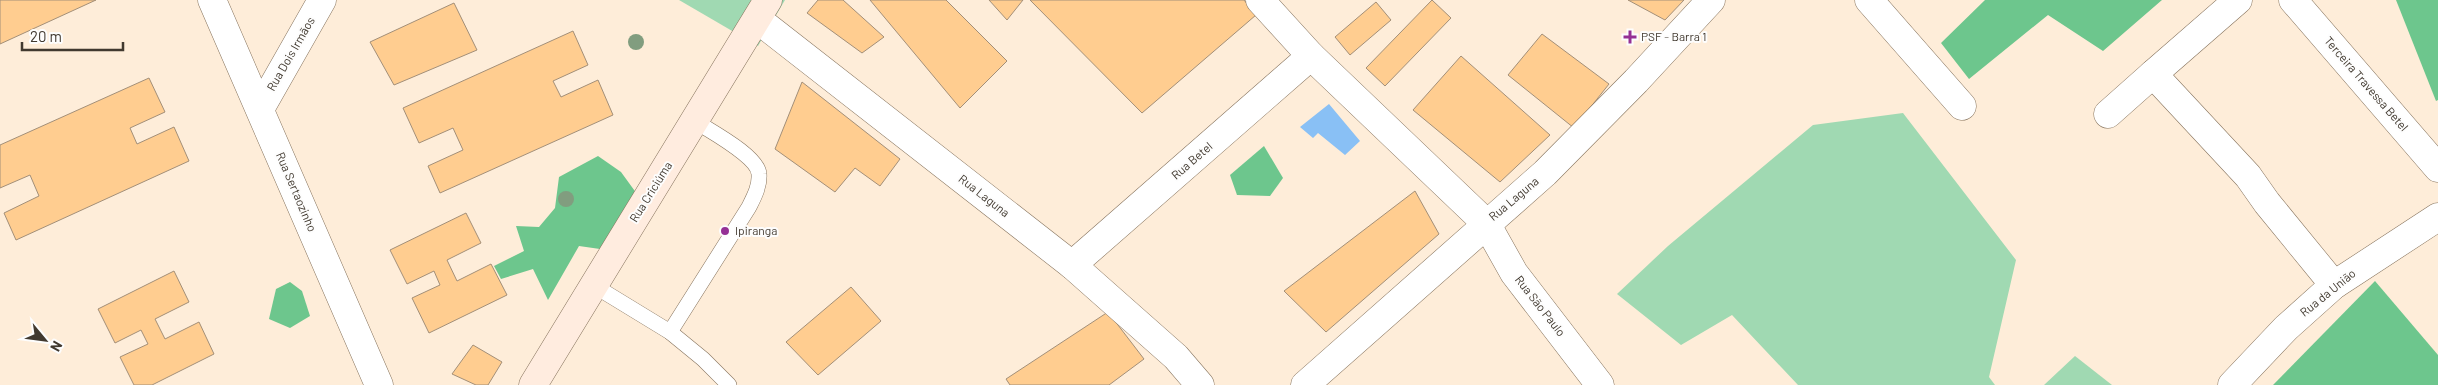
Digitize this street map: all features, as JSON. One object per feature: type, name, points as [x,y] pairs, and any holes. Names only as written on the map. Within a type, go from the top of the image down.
[{"type":"main road","name":"Rua Criciúma","points":[[533,385],[763,9]]},
{"type":"street","name":"Rua Sertaozinho","points":[[212,0],[379,385]]},
{"type":"street","name":"Rua Dois Irmãos","points":[[260,109],[322,0]]},
{"type":"street","points":[[1260,0],[1311,56],[1486,223]]},
{"type":"street","name":"Rua Laguna","points":[[1305,385],[1486,223],[1545,173],[1636,82],[1711,0]]},
{"type":"street","points":[[1869,0],[1962,106]]},
{"type":"street","points":[[2108,114],[2238,0]]},
{"type":"street","name":"Terceira Travessa Betel","points":[[2293,0],[2438,168]]},
{"type":"street","name":"Rua Laguna","points":[[763,9],[1072,265],[1176,357],[1200,385]]},
{"type":"street","name":"Rua Betel","points":[[1072,265],[1311,56]]},
{"type":"street","points":[[2153,74],[2248,176],[2273,211],[2334,286]]},
{"type":"street","name":"Rua da União","points":[[2232,385],[2286,328],[2334,286],[2438,217]]},
{"type":"street","name":"Rua São Paulo","points":[[1486,223],[1514,273],[1600,385]]},
{"type":"lane","points":[[670,332],[749,207],[758,187],[759,172],[754,162],[695,121]]},
{"type":"lane","points":[[593,285],[670,332],[703,359],[729,385]]},
{"type":"green space","points":[[679,0],[785,0],[758,46]]},
{"type":"green space","points":[[1985,0],[2162,0],[2103,51],[2048,15],[1969,79],[1941,43]]},
{"type":"green space","points":[[2396,0],[2438,0],[2438,100],[2436,101]]},
{"type":"green space","points":[[1903,113],[2016,260],[1989,377],[1995,385],[1798,385],[1732,315],[1681,345],[1617,294],[1668,246],[1813,125]]},
{"type":"green space","points":[[1264,146],[1283,178],[1270,196],[1237,195],[1230,175]]},
{"type":"green space","points":[[598,156],[621,172],[637,194],[607,250],[579,246],[548,300],[533,269],[501,279],[494,266],[524,251],[516,226],[539,227],[555,208],[559,177]]},
{"type":"green space","points":[[2375,281],[2438,355],[2438,385],[2273,385]]},
{"type":"green space","points":[[290,282],[302,291],[310,316],[290,328],[269,319],[276,289]]},
{"type":"green space","points":[[2075,356],[2112,385],[2044,385]]},
{"type":"water","points":[[1329,104],[1360,141],[1345,155],[1318,133],[1313,138],[1300,127]]},
{"type":"building","points":[[0,0],[96,0],[0,44]]},
{"type":"building","points":[[818,0],[843,0],[884,37],[862,53],[807,13]]},
{"type":"building","points":[[870,0],[946,0],[1007,61],[960,108]]},
{"type":"building","points":[[989,0],[1023,0],[1007,20]]},
{"type":"building","points":[[1030,0],[1244,0],[1256,15],[1142,113]]},
{"type":"building","points":[[1432,0],[1451,18],[1385,86],[1366,68]]},
{"type":"building","points":[[1628,0],[1684,0],[1665,20]]},
{"type":"building","points":[[1376,2],[1391,20],[1350,55],[1335,37]]},
{"type":"building","points":[[454,3],[477,50],[394,85],[370,42]]},
{"type":"building","points":[[573,31],[588,65],[553,81],[561,97],[598,80],[613,115],[440,193],[428,166],[463,150],[453,128],[419,143],[403,108]]},
{"type":"building","points":[[1542,34],[1609,84],[1574,128],[1508,75]]},
{"type":"building","points":[[1461,56],[1550,135],[1500,182],[1413,110]]},
{"type":"building","points":[[149,78],[165,112],[130,128],[137,144],[174,127],[189,161],[16,240],[4,213],[39,196],[30,175],[0,188],[0,145]]},
{"type":"building","points":[[802,82],[900,159],[880,186],[855,168],[835,192],[775,149]]},
{"type":"building","points":[[1415,191],[1439,234],[1326,332],[1284,291]]},
{"type":"building","points":[[466,213],[481,243],[447,260],[457,281],[491,264],[507,295],[429,333],[412,298],[440,285],[434,271],[407,284],[390,250]]},
{"type":"building","points":[[174,271],[189,302],[155,319],[165,339],[199,322],[214,354],[152,385],[134,385],[120,357],[148,344],[141,330],[115,343],[98,309]]},
{"type":"building","points":[[851,287],[881,321],[818,375],[786,342]]},
{"type":"building","points":[[1108,312],[1144,359],[1109,385],[1010,385],[1006,379]]},
{"type":"building","points":[[473,345],[502,362],[488,385],[476,385],[452,374]]},
{"type":"place","name":"PSF - Barra 1","points":[[1630,37]]},
{"type":"place","name":"Ipiranga","points":[[725,231]]}]
